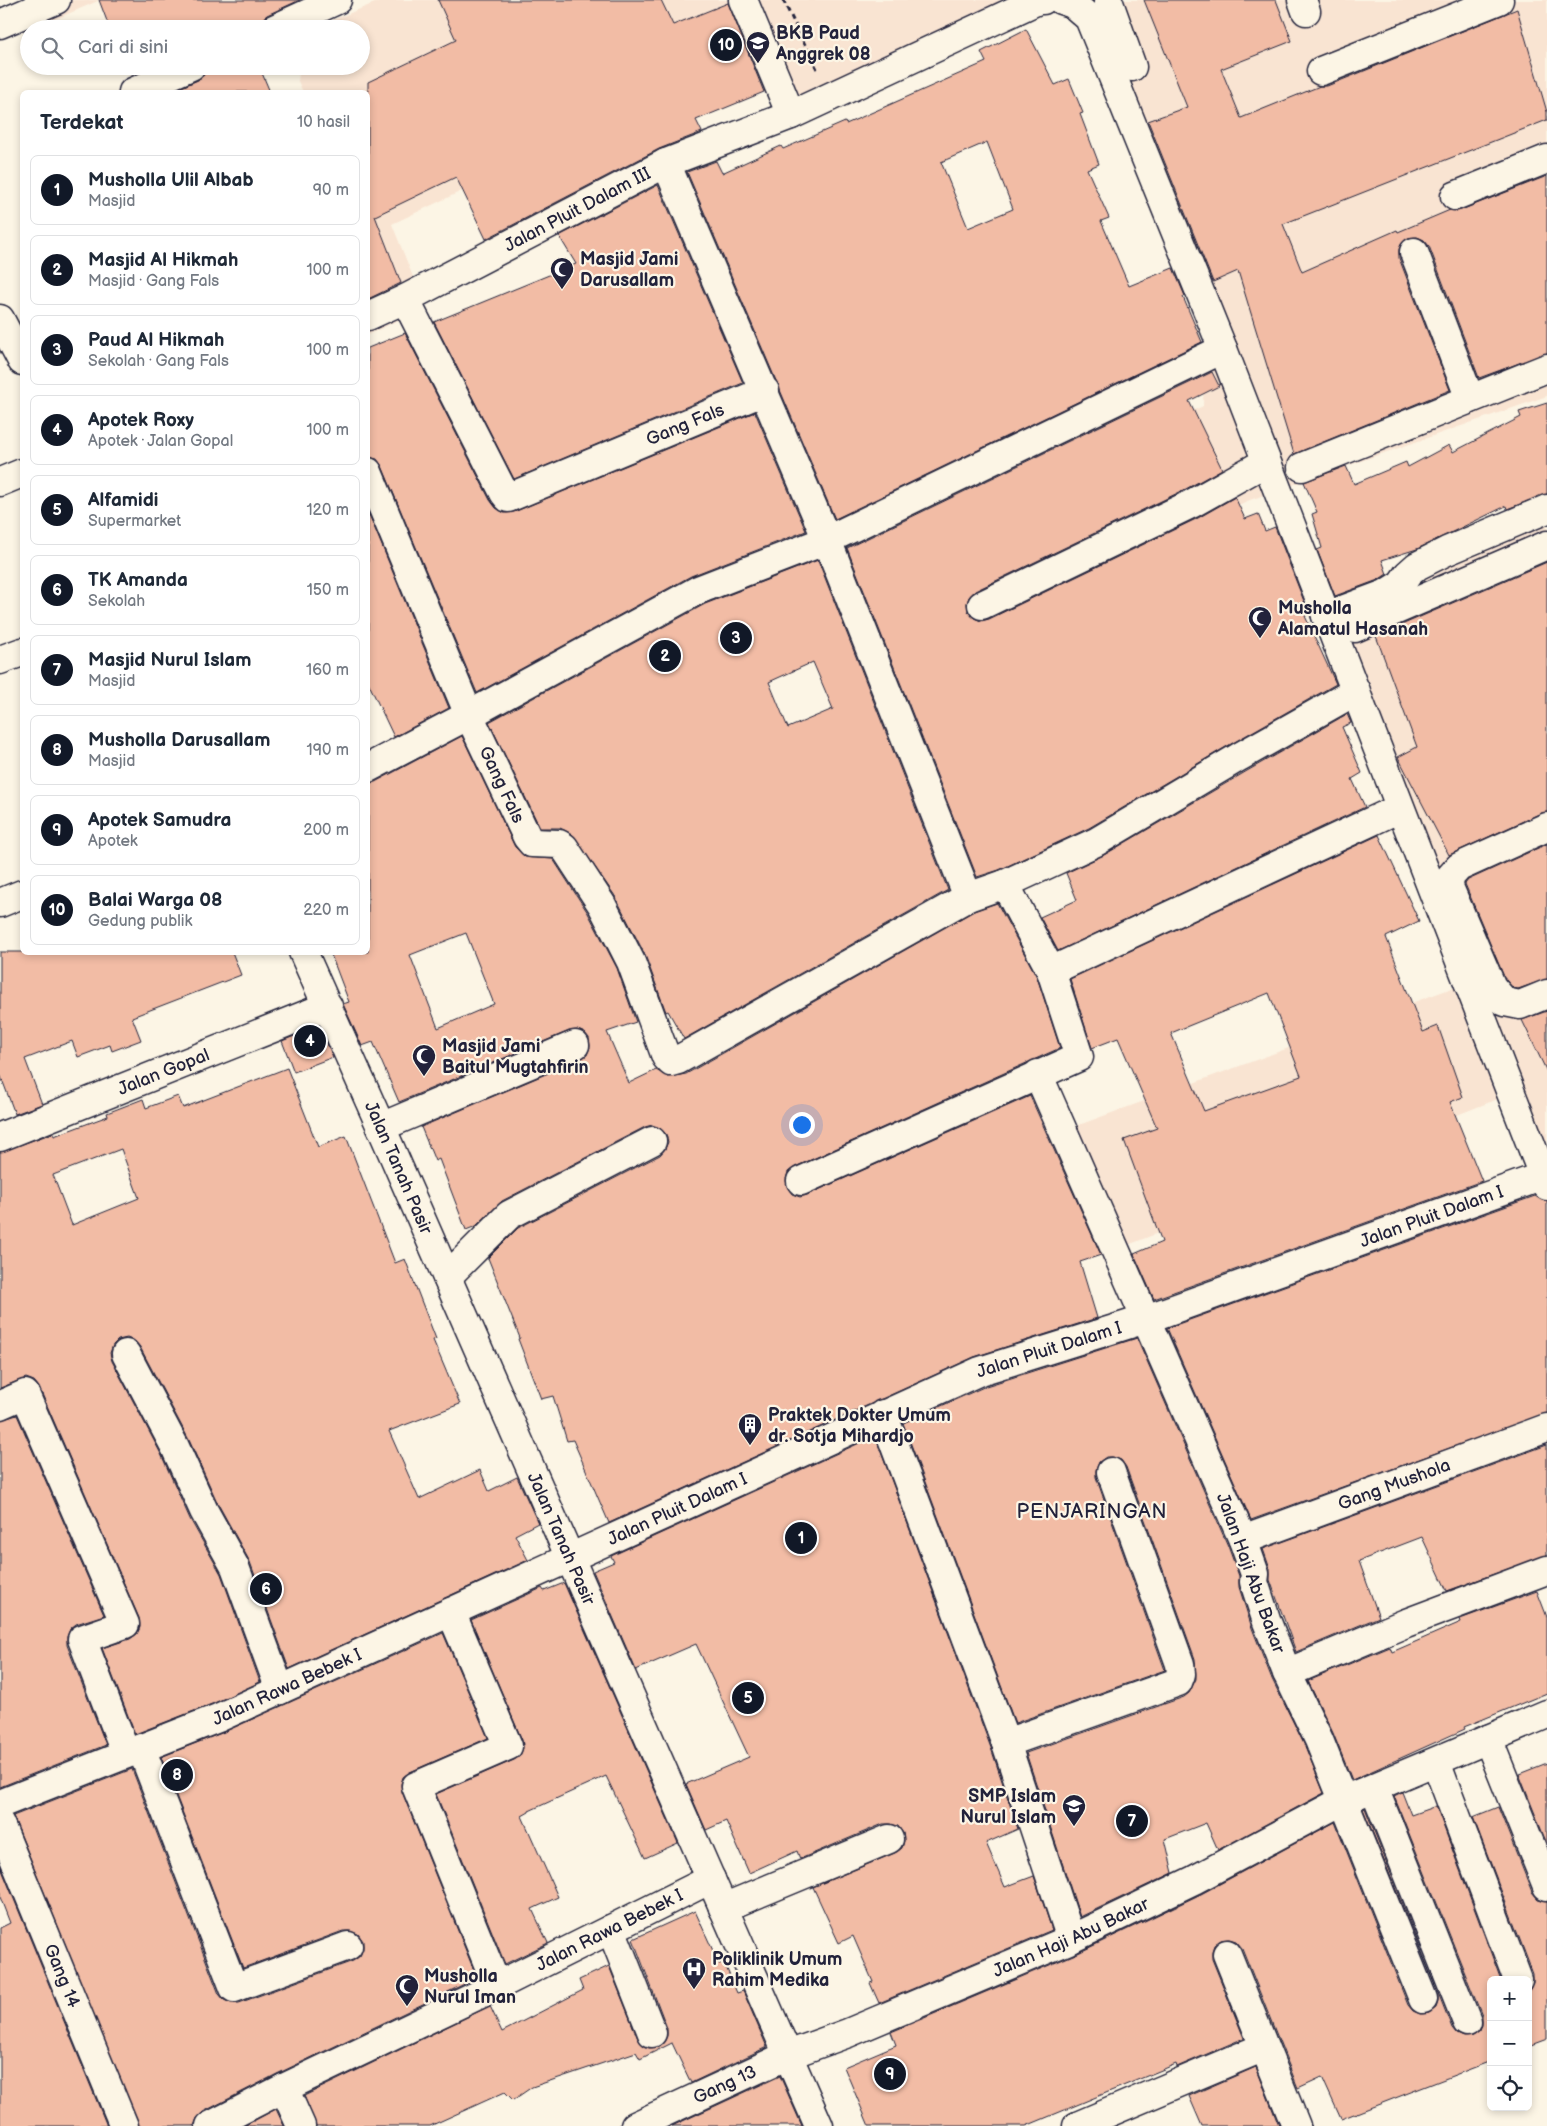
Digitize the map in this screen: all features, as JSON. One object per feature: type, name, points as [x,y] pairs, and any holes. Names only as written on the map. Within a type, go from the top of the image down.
[{"type":"street","points":[[0,24],[56,0]]},
{"type":"street","points":[[294,20],[337,0]]},
{"type":"street","points":[[743,0],[792,114]]},
{"type":"street","points":[[1038,0],[1043,0]]},
{"type":"street","name":"Jalan Pluit Dalam III","points":[[370,315],[405,299],[666,163],[792,114],[1038,0]]},
{"type":"street","points":[[1061,0],[1073,4],[1089,18],[1224,350],[1545,1181]]},
{"type":"street","points":[[1108,0],[1132,67]]},
{"type":"street","points":[[1321,71],[1499,0]]},
{"type":"street","points":[[137,90],[171,75]]},
{"type":"street","points":[[1455,196],[1547,159]]},
{"type":"street","points":[[666,163],[827,540],[968,897],[1005,884],[1096,842],[1239,757],[1356,691]]},
{"type":"street","points":[[1414,252],[1470,399]]},
{"type":"street","name":"Gang Fals","points":[[405,299],[504,494],[508,498],[765,392]]},
{"type":"street","points":[[0,319],[20,357]]},
{"type":"street","points":[[370,767],[470,715],[698,590],[827,540],[1224,350]]},
{"type":"street","points":[[1302,467],[1547,368]]},
{"type":"street","points":[[982,605],[1191,504],[1266,462]]},
{"type":"street","points":[[0,482],[20,474]]},
{"type":"street","name":"Gang Fals","points":[[370,477],[470,715],[529,841],[532,843],[559,844],[564,847],[602,905],[631,962],[666,1058],[671,1062],[687,1055],[968,897]]},
{"type":"street","points":[[1326,616],[1385,594],[1401,584],[1417,566],[1447,550],[1547,509]]},
{"type":"street","points":[[1355,628],[1547,545]]},
{"type":"street","points":[[0,660],[20,653]]},
{"type":"street","points":[[1051,971],[1400,808]]},
{"type":"street","points":[[1547,826],[1459,867],[1450,877],[1449,887],[1492,987],[1506,1002],[1520,1005],[1547,994]]},
{"type":"street","points":[[802,1181],[1079,1057],[1051,971],[1005,884]]},
{"type":"street","points":[[0,902],[20,895]]},
{"type":"street","name":"Jalan Tanah Pasir","points":[[304,955],[819,2126]]},
{"type":"street","name":"Jalan Gopal","points":[[0,1137],[328,1006]]},
{"type":"street","points":[[381,1126],[575,1045]]},
{"type":"street","name":"Jalan Haji Abu Bakar","points":[[1038,1074],[1243,1540],[1255,1574],[1254,1582],[1267,1622],[1287,1673],[1319,1740],[1344,1800]]},
{"type":"street","points":[[447,1277],[509,1215],[652,1142]]},
{"type":"street","name":"Jalan Pluit Dalam I","points":[[570,1559],[980,1371],[1146,1319],[1545,1181]]},
{"type":"street","points":[[126,1354],[176,1448],[204,1511],[235,1567],[280,1690]]},
{"type":"street","points":[[0,1405],[25,1394],[125,1624],[82,1639],[134,1751],[234,1988],[348,1946]]},
{"type":"street","points":[[883,1414],[1006,1743],[1071,1938]]},
{"type":"street","name":"Gang Mushola","points":[[1243,1540],[1547,1428]]},
{"type":"street","points":[[1006,1743],[1178,1682],[1181,1674],[1180,1664],[1111,1472]]},
{"type":"street","name":"Jalan Rawa Bebek I","points":[[0,1804],[218,1718],[570,1559]]},
{"type":"street","points":[[1287,1673],[1406,1623],[1547,1570]]},
{"type":"street","points":[[451,1612],[508,1746],[416,1786],[497,1986]]},
{"type":"street","name":"Jalan Haji Abu Bakar","points":[[788,2055],[848,2033],[1071,1938],[1194,1880],[1344,1800],[1547,1714]]},
{"type":"street","points":[[1488,1739],[1547,1886]]},
{"type":"street","points":[[1436,1762],[1516,1976]]},
{"type":"street","points":[[1374,1788],[1467,2022]]},
{"type":"street","points":[[1344,1800],[1423,2000]]},
{"type":"street","name":"Gang 14","points":[[0,1824],[124,2126]]},
{"type":"street","points":[[723,1908],[889,1839]]},
{"type":"street","name":"Jalan Rawa Bebek I","points":[[210,2126],[711,1880]]},
{"type":"street","points":[[611,1930],[652,2033]]},
{"type":"street","points":[[1226,1954],[1296,2126]]},
{"type":"street","points":[[1077,2126],[1264,2047]]},
{"type":"street","name":"Gang 13","points":[[635,2126],[788,2055]]},
{"type":"street","points":[[284,2088],[301,2126]]},
{"type":"path","points":[[783,0],[820,77]]},
{"type":"shaded area","points":[[37,0],[100,0],[54,20],[46,20]]},
{"type":"shaded area","points":[[382,0],[1008,0],[797,127],[766,47],[392,224],[425,307],[370,334],[370,90],[302,90],[298,81],[299,75],[370,75],[370,20],[333,20]]},
{"type":"shaded area","points":[[1100,0],[1547,0],[1547,396],[1247,501],[987,623],[943,528],[1203,406],[1206,296]]},
{"type":"shaded area","points":[[1547,519],[1547,1152],[1523,1089],[1128,1245],[1076,1126],[1474,980],[1397,756],[1340,613]]},
{"type":"building","points":[[99,0],[300,0],[267,15],[261,20],[107,20]]},
{"type":"building","points":[[438,0],[661,0],[673,25],[728,3],[764,92],[696,120],[702,132],[659,149],[486,239],[456,177],[375,216],[401,283],[370,298],[370,90],[368,90],[368,82],[456,40]]},
{"type":"building","points":[[1144,0],[1276,0],[1292,41],[1221,69],[1241,118],[1320,86],[1327,86],[1517,9],[1547,112],[1547,120],[1283,224],[1302,272],[1397,230],[1398,232],[1450,210],[1461,210],[1547,176],[1547,353],[1479,378],[1429,246],[1424,240],[1417,237],[1408,238],[1399,249],[1399,258],[1450,390],[1294,454],[1238,271],[1213,282],[1148,121],[1187,107]]},
{"type":"building","points":[[1026,29],[1055,85],[1069,79],[1083,113],[1080,114],[1099,164],[1087,169],[1109,218],[1101,221],[1129,286],[1173,268],[1202,342],[835,519],[687,172],[716,161],[722,173],[781,146],[783,149],[845,122],[846,124],[986,62],[981,52]],"holes":[[[987,142],[1013,209],[968,228],[941,162]]]},
{"type":"building","points":[[204,75],[263,75],[269,90],[175,90],[198,80]]},
{"type":"building","points":[[658,185],[743,383],[514,479],[434,322],[576,264],[559,236]]},
{"type":"building","points":[[405,333],[490,500],[496,508],[504,513],[514,512],[755,412],[806,531],[691,576],[477,693],[382,466],[377,459],[370,457],[370,347]]},
{"type":"building","points":[[1212,372],[1219,386],[1189,401],[1222,469],[1184,490],[975,591],[969,597],[967,603],[968,611],[974,618],[981,621],[989,619],[1198,518],[1235,497],[1245,519],[1258,514],[1265,531],[1275,527],[1309,614],[1305,616],[1336,684],[1089,828],[999,870],[977,877],[847,548]]},
{"type":"building","points":[[1547,403],[1547,494],[1507,509],[1506,506],[1417,549],[1382,560],[1387,574],[1378,580],[1335,596],[1317,550],[1322,548],[1312,514],[1317,512],[1304,482],[1346,466],[1354,484],[1406,462],[1408,467],[1449,445],[1453,452],[1521,417],[1519,412]]},
{"type":"building","points":[[370,517],[449,708],[394,737],[370,686]]},
{"type":"building","points":[[818,560],[948,890],[684,1039],[668,1011],[666,1012],[645,955],[615,896],[572,834],[560,828],[540,828],[489,722],[705,604]],"holes":[[[813,662],[833,709],[788,728],[769,682]]]},
{"type":"building","points":[[1547,562],[1547,812],[1449,855],[1398,757],[1417,747],[1376,636]]},
{"type":"building","points":[[1347,714],[1351,723],[1342,727],[1362,773],[1352,779],[1365,807],[1058,951],[1040,917],[1077,900],[1066,873],[1104,855]]},
{"type":"building","points":[[462,736],[515,847],[525,857],[553,859],[588,913],[617,968],[636,1022],[607,1032],[629,1083],[656,1070],[668,1077],[686,1074],[974,911],[997,903],[1037,977],[1060,1048],[795,1167],[788,1172],[786,1179],[787,1187],[792,1194],[800,1197],[807,1195],[1030,1096],[1101,1255],[1080,1262],[1097,1318],[974,1357],[609,1523],[573,1440],[567,1441],[553,1396],[541,1399],[518,1339],[520,1338],[488,1258],[518,1228],[660,1155],[668,1142],[666,1134],[660,1128],[652,1125],[645,1127],[502,1201],[476,1226],[466,1230],[439,1159],[435,1161],[421,1127],[581,1059],[587,1055],[590,1047],[589,1038],[585,1033],[577,1030],[569,1031],[399,1102],[373,1042],[362,1046],[343,1004],[349,1002],[331,955],[370,955],[370,783]],"holes":[[[466,933],[494,1004],[438,1028],[410,955]]]},
{"type":"building","points":[[1379,835],[1419,921],[1386,937],[1423,1032],[1438,1026],[1463,1097],[1450,1102],[1482,1181],[1154,1299],[1134,1254],[1162,1242],[1124,1140],[1157,1128],[1118,1038],[1092,1048],[1070,979]],"holes":[[[1269,993],[1301,1076],[1204,1111],[1171,1033]]]},
{"type":"building","points":[[1547,844],[1547,979],[1518,989],[1513,988],[1505,979],[1465,884],[1468,880]]},
{"type":"building","points":[[0,952],[20,952],[20,955],[233,955],[241,975],[132,1017],[141,1040],[112,1051],[110,1045],[78,1057],[72,1041],[25,1059],[42,1104],[15,1114],[0,1074]]},
{"type":"building","points":[[1547,1011],[1547,1072],[1522,1020]]},
{"type":"building","points":[[319,1026],[333,1057],[294,1072],[282,1041]]},
{"type":"building","points":[[287,1068],[318,1147],[346,1136],[395,1263],[405,1259],[436,1339],[433,1340],[460,1404],[389,1431],[419,1499],[480,1470],[489,1491],[517,1477],[538,1523],[515,1535],[528,1560],[289,1669],[250,1562],[218,1504],[189,1440],[140,1347],[135,1341],[127,1338],[118,1340],[113,1345],[110,1353],[112,1361],[161,1454],[190,1519],[221,1574],[260,1682],[212,1704],[135,1734],[102,1648],[130,1639],[137,1634],[140,1627],[139,1618],[39,1387],[34,1381],[26,1378],[0,1388],[0,1152],[53,1133],[54,1136],[108,1116],[107,1113],[143,1099],[146,1108],[178,1096],[183,1108]],"holes":[[[121,1149],[139,1198],[72,1225],[53,1175]]]},
{"type":"building","points":[[1535,1196],[1547,1201],[1547,1413],[1251,1520],[1167,1328]]},
{"type":"building","points":[[1137,1338],[1228,1546],[1239,1576],[1239,1587],[1252,1628],[1272,1679],[1305,1746],[1324,1793],[1218,1850],[1206,1823],[1165,1839],[1173,1873],[1080,1917],[1026,1753],[1184,1697],[1189,1693],[1196,1679],[1195,1659],[1126,1467],[1121,1460],[1106,1457],[1099,1462],[1096,1477],[1165,1670],[1015,1723],[903,1423],[986,1386]]},
{"type":"building","points":[[17,1415],[104,1615],[76,1624],[70,1629],[67,1645],[106,1745],[0,1787],[0,1420]]},
{"type":"building","points":[[875,1436],[991,1748],[1018,1829],[986,1843],[1005,1887],[1034,1876],[1052,1930],[879,2003],[870,1983],[873,1982],[853,1936],[839,1943],[813,1887],[895,1853],[902,1848],[904,1841],[903,1833],[898,1826],[883,1824],[800,1859],[797,1851],[749,1873],[726,1821],[706,1830],[686,1784],[749,1757],[696,1644],[636,1670],[593,1571],[614,1562],[611,1556]]},
{"type":"building","points":[[1547,1445],[1547,1555],[1447,1591],[1422,1537],[1359,1561],[1379,1617],[1296,1652],[1270,1580],[1270,1569],[1263,1549]]},
{"type":"building","points":[[564,1583],[678,1843],[645,1858],[606,1776],[529,1811],[522,1816],[558,1897],[532,1909],[548,1943],[505,1964],[436,1794],[514,1760],[520,1756],[523,1748],[522,1740],[471,1620],[542,1588],[544,1591]]},
{"type":"building","points":[[1537,1591],[1547,1617],[1547,1693],[1464,1727],[1465,1729],[1352,1780],[1333,1733],[1308,1681],[1390,1647],[1392,1652],[1461,1622],[1460,1619]]},
{"type":"building","points":[[443,1633],[488,1738],[410,1772],[403,1777],[401,1784],[402,1792],[477,1978],[277,2074],[203,2112],[197,2118],[194,2126],[139,2126],[13,1816],[132,1769],[219,1994],[224,2000],[231,2003],[239,2003],[353,1961],[360,1956],[363,1949],[363,1941],[358,1934],[343,1931],[243,1968],[161,1757],[224,1732]]},
{"type":"building","points":[[1547,1763],[1547,1844],[1519,1774]]},
{"type":"building","points":[[1402,1792],[1411,1815],[1436,1806],[1500,1976],[1487,1976],[1487,2063],[1341,2119],[1322,2077],[1298,2088],[1242,1948],[1236,1941],[1229,1939],[1221,1940],[1214,1945],[1212,1959],[1244,2038],[1177,2067],[1176,2064],[1026,2126],[869,2126],[844,2067],[896,2045],[891,2032],[1078,1953],[1201,1894],[1335,1822],[1408,2005],[1413,2011],[1420,2014],[1429,2013],[1436,2008],[1438,1993],[1363,1809],[1365,1808],[1452,2028],[1457,2034],[1464,2037],[1473,2036],[1480,2031],[1482,2016],[1394,1796]]},
{"type":"building","points":[[1498,1807],[1532,1892],[1538,1899],[1547,1901],[1547,2040],[1532,2046],[1533,1974],[1473,1817]]},
{"type":"building","points":[[0,1865],[107,2126],[0,2126],[0,1928],[10,1923],[0,1897]]},
{"type":"building","points":[[695,1911],[719,1964],[724,1962],[737,1993],[743,1991],[767,2047],[691,2083],[672,2043],[640,2059],[636,2052],[532,2087],[513,2100],[505,2092],[430,2126],[316,2126],[304,2096],[490,2006],[502,2032],[583,1990],[579,1980],[609,1966],[638,2039],[649,2048],[658,2047],[667,2036],[667,2028],[633,1939]]},
{"type":"building","points":[[1256,2067],[1279,2126],[1202,2126],[1189,2096]]},
{"type":"building","points":[[780,2076],[802,2126],[672,2126]]},
{"type":"building","points":[[276,2109],[284,2126],[244,2126]]},
{"type":"place","name":"Balai Warga 08","points":[[726,45]]},
{"type":"place","name":"BKB Paud Anggrek 08","points":[[758,64]]},
{"type":"place","name":"Masjid Jami Darusallam","points":[[562,290]]},
{"type":"place","name":"Paud Al Hikmah","points":[[736,638]]},
{"type":"place","name":"Musholla Alamatul Hasanah","points":[[1260,639]]},
{"type":"place","name":"Masjid Al Hikmah","points":[[665,656]]},
{"type":"place","name":"Apotek Roxy","points":[[310,1041]]},
{"type":"place","name":"Masjid Jami Baitul Mugtahfirin","points":[[424,1077]]},
{"type":"place","name":"Praktek Dokter Umum dr. Sotja Mihardjo","points":[[750,1446]]},
{"type":"place","name":"Musholla Ulil Albab","points":[[801,1538]]},
{"type":"place","name":"TK Amanda","points":[[266,1589]]},
{"type":"place","name":"Alfamidi","points":[[748,1698]]},
{"type":"place","name":"Musholla Darusallam","points":[[177,1775]]},
{"type":"place","name":"Masjid Nurul Islam","points":[[1132,1821]]},
{"type":"place","name":"SMP Islam Nurul Islam","points":[[1074,1827]]},
{"type":"place","name":"Poliklinik Umum Rahim Medika","points":[[694,1990]]},
{"type":"place","name":"Musholla Nurul Iman","points":[[407,2007]]},
{"type":"place","name":"Apotek Samudra","points":[[890,2074]]},
{"type":"district","name":"PENJARINGAN","points":[[1092,1511]]}]
